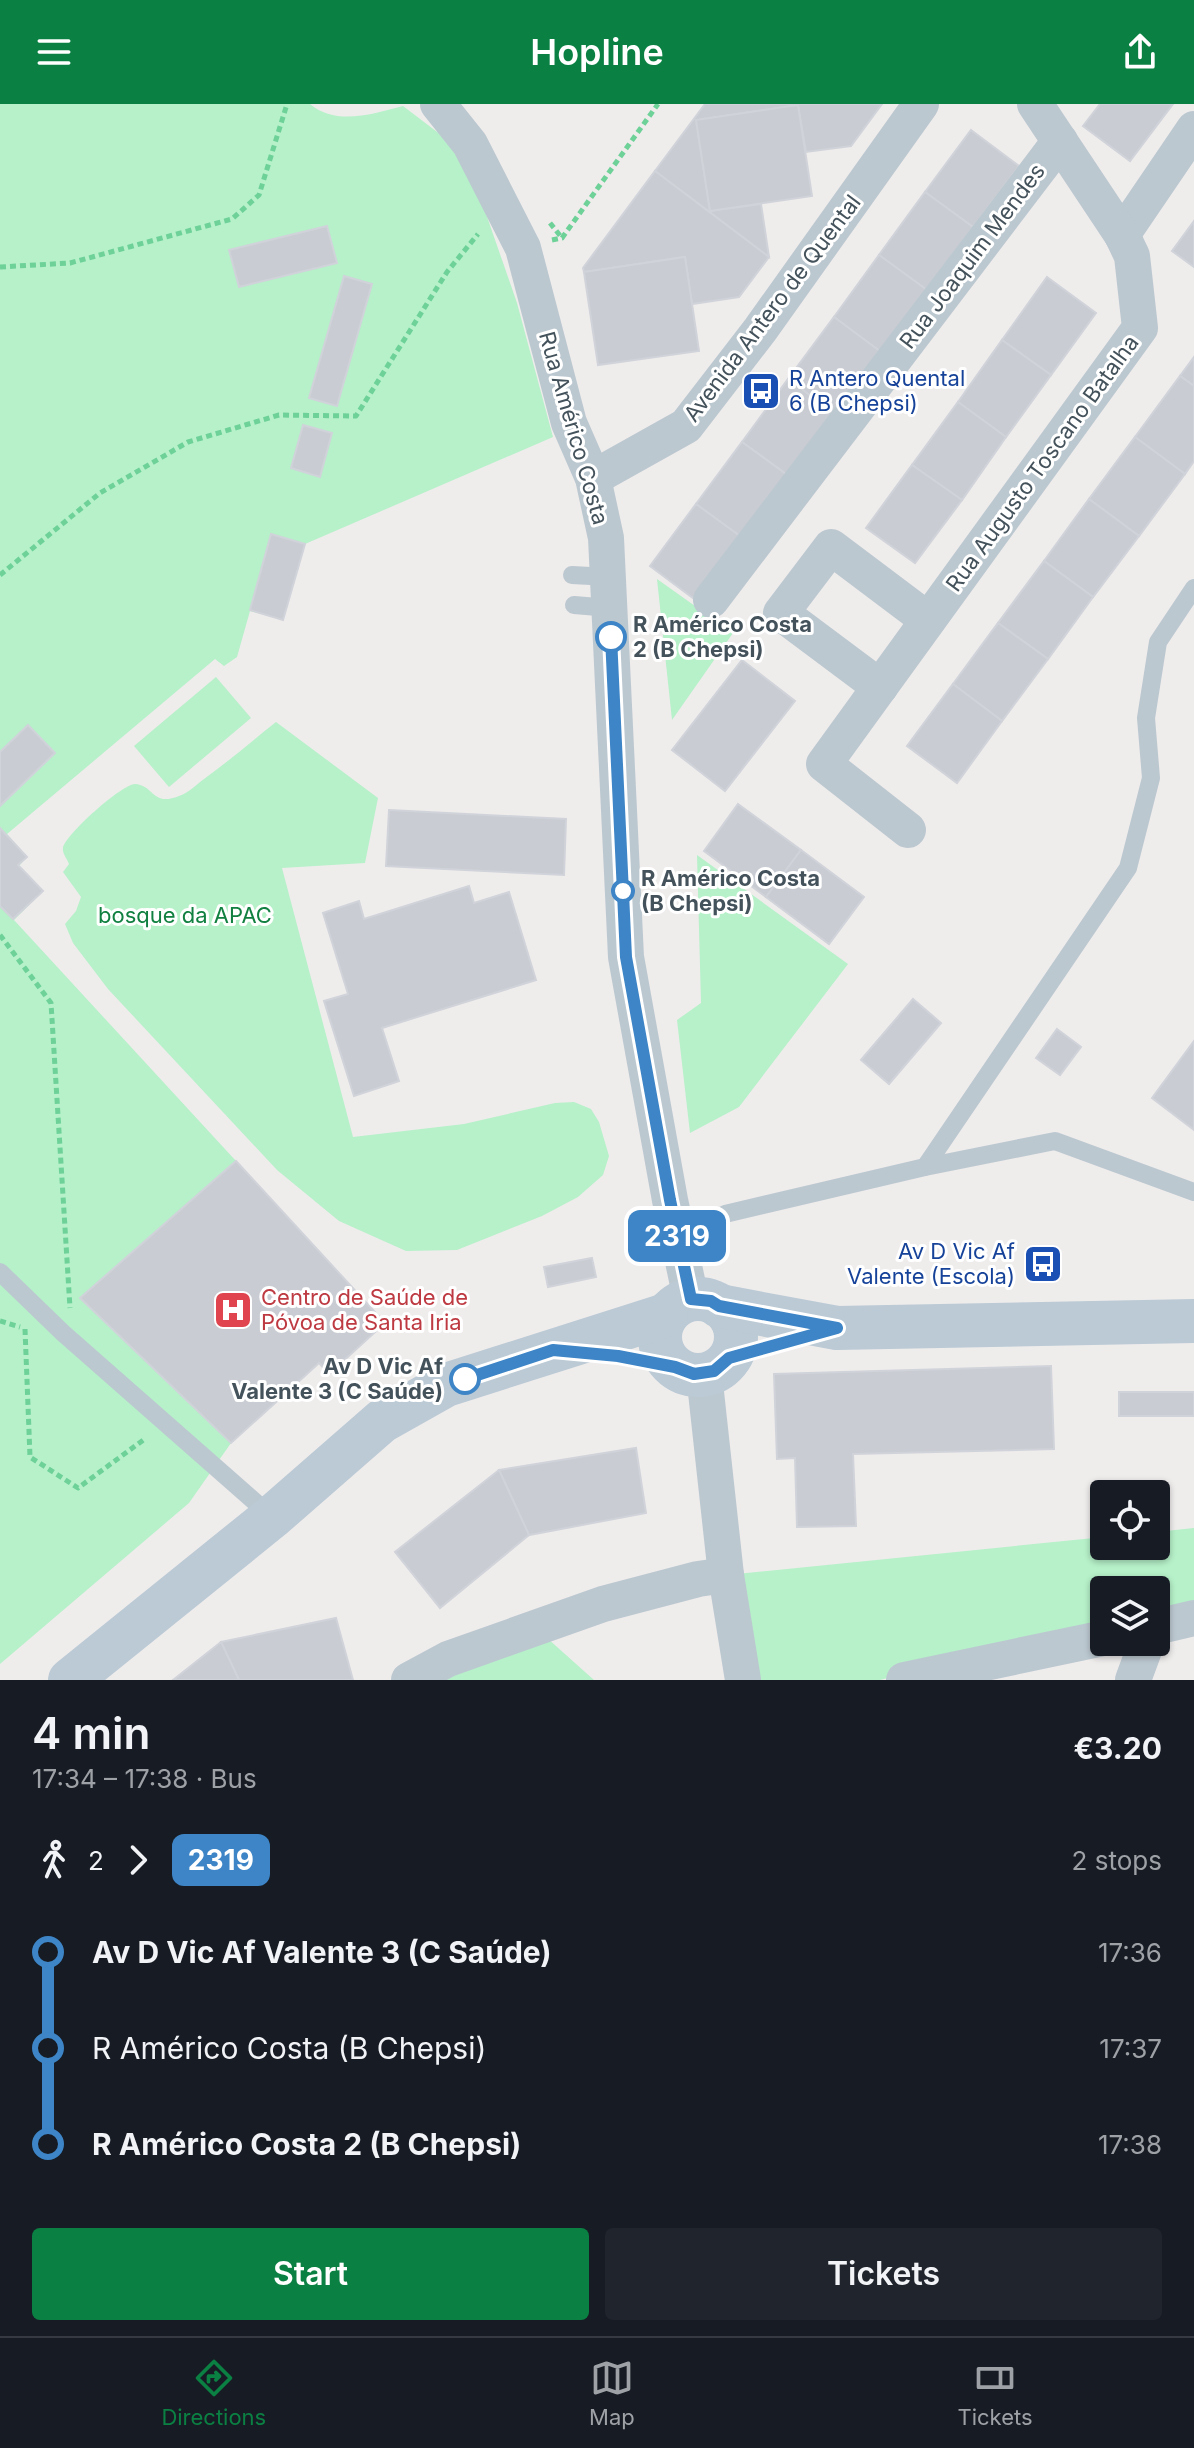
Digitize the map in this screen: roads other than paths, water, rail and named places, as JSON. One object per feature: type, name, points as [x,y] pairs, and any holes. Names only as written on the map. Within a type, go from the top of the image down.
[{"type":"street","name":"Rua Américo Costa","points":[[438,104],[470,144],[523,248],[569,423],[593,478],[606,538],[626,957],[692,1306]]},
{"type":"street","name":"Avenida Antero de Quental","points":[[593,478],[686,426],[760,330],[921,104]]},
{"type":"street","name":"Rua Augusto Toscano Batalha","points":[[908,830],[824,764],[1140,328],[1132,256],[1048,117]]},
{"type":"street","name":"Rua Joaquim Mendes","points":[[711,600],[1048,117]]},
{"type":"street","points":[[1122,235],[1194,129]]},
{"type":"street","points":[[880,687],[781,613],[831,547],[928,620]]},
{"type":"street","points":[[692,1306],[734,1324],[734,1347],[703,1366],[666,1359],[659,1336],[692,1306]]},
{"type":"street","points":[[70,1680],[272,1517],[382,1421],[446,1385],[553,1350],[692,1306],[837,1328],[1194,1321]]},
{"type":"street","points":[[553,1350],[703,1366],[837,1328]]},
{"type":"street","points":[[703,1366],[726,1575],[743,1680]]},
{"type":"street","points":[[409,1680],[448,1659],[603,1604],[698,1579],[726,1575]]},
{"type":"street","points":[[1170,1624],[1194,1618]]},
{"type":"street","points":[[904,1680],[1090,1641]]},
{"type":"street","points":[[1133,1680],[1142,1656]]},
{"type":"lane","points":[[572,575],[609,593]]},
{"type":"lane","points":[[925,1167],[1128,868],[1151,778],[1146,718],[1158,642],[1194,588]]},
{"type":"lane","points":[[574,605],[609,593]]},
{"type":"lane","points":[[725,1214],[925,1167],[1055,1141],[1194,1192]]},
{"type":"lane","points":[[0,1272],[63,1333],[272,1517]]},
{"type":"place","name":"R Antero Quental 6 (B Chepsi)","points":[[761,391]]},
{"type":"place","name":"R Américo Costa 2 (B Chepsi)","points":[[611,637]]},
{"type":"place","name":"R Américo Costa (B Chepsi)","points":[[623,891]]},
{"type":"place","name":"Av D Vic Af Valente (Escola)","points":[[1043,1264]]},
{"type":"place","name":"Centro de Saúde de Póvoa de Santa Iria","points":[[233,1310]]},
{"type":"place","name":"Av D Vic Af Valente 3 (C Saúde)","points":[[465,1379]]},
{"type":"park label","name":"bosque da APAC","points":[[185,915]]}]
